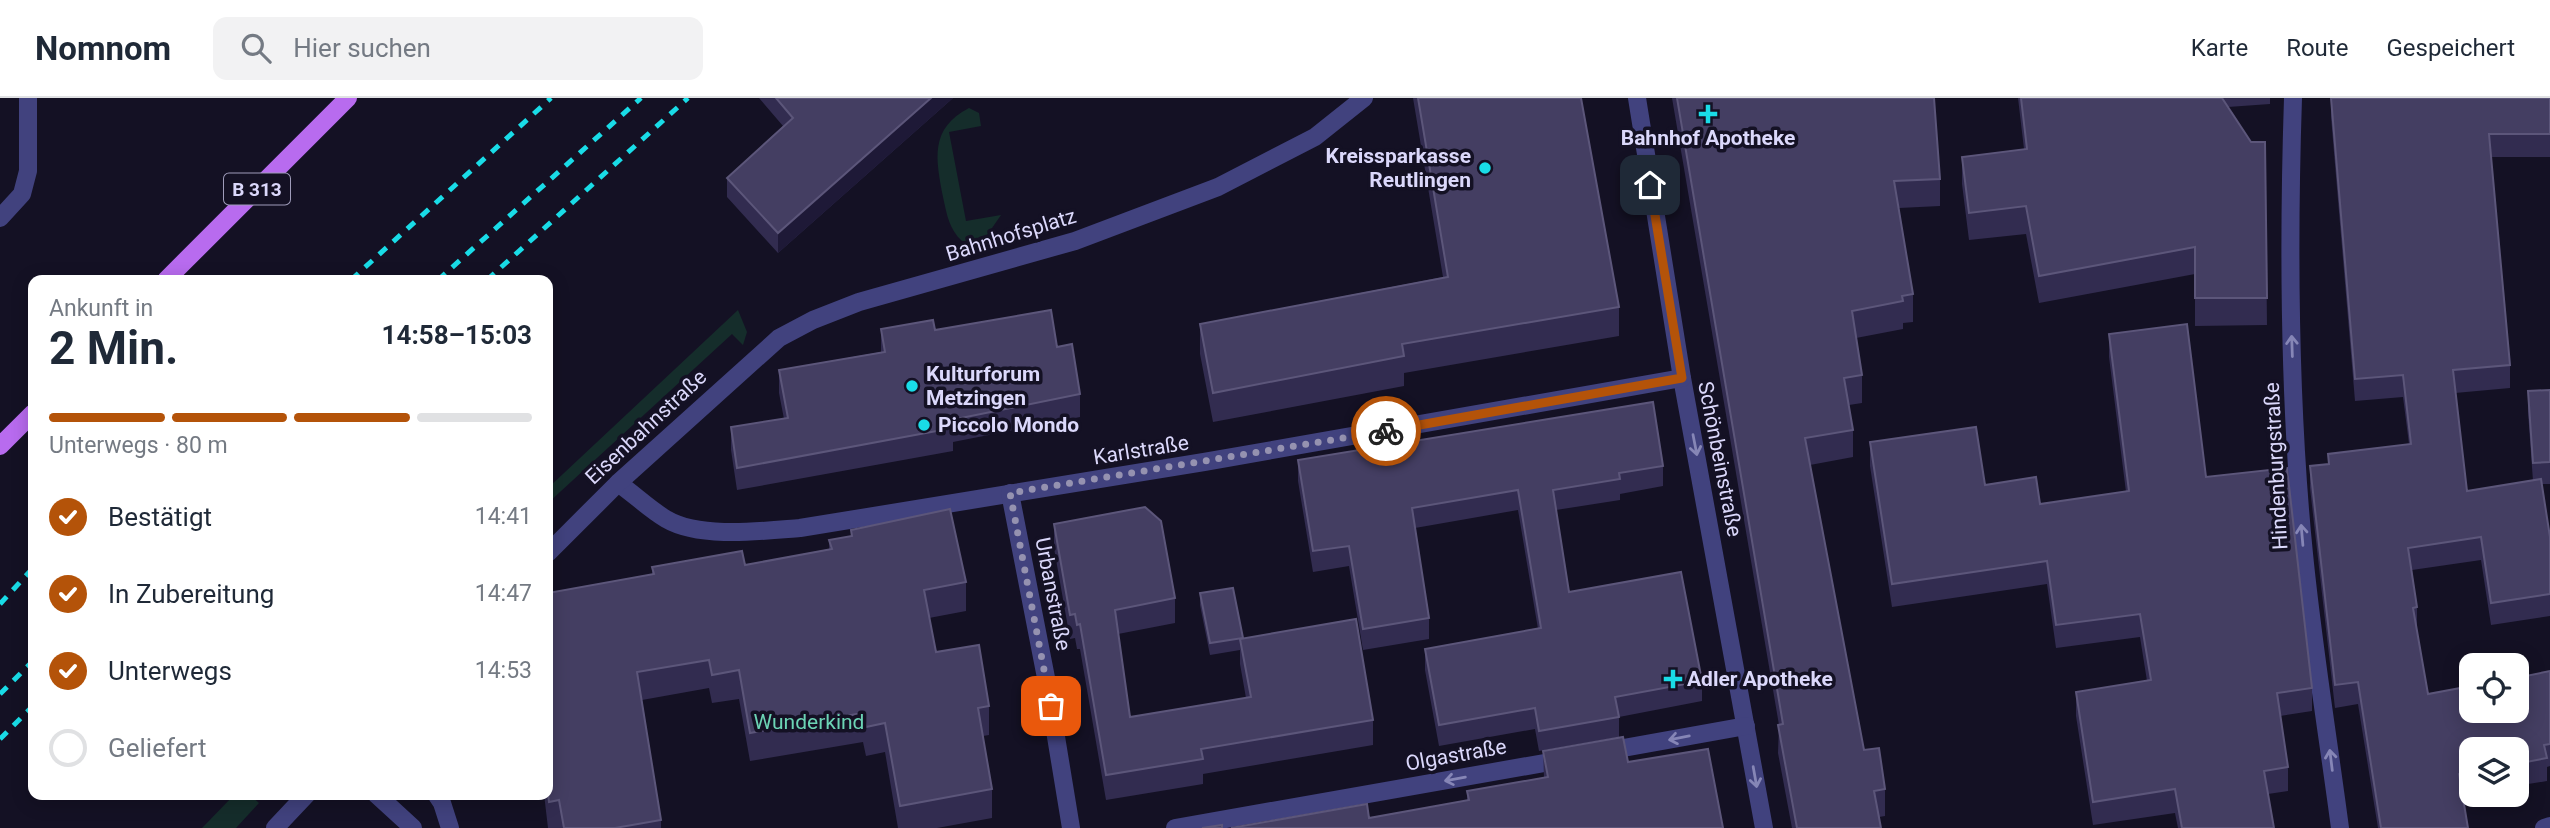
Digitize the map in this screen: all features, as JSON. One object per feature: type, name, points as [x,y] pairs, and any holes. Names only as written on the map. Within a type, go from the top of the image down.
[{"type":"main road","name":"B 313","points":[[171,275],[348,98]]},
{"type":"main road","points":[[0,446],[28,418]]},
{"type":"street","points":[[0,218],[22,194],[28,171],[29,98]]},
{"type":"street","name":"Bahnhofsplatz","points":[[779,338],[813,320],[859,302],[1075,240],[1255,170],[1315,137],[1364,98]]},
{"type":"street","name":"Schönbeinstraße","points":[[1637,98],[1682,378],[1764,828]]},
{"type":"street","name":"Hindenburgstraße","points":[[2293,98],[2292,342],[2298,475],[2304,556],[2340,828]]},
{"type":"street","name":"Eisenbahnstraße","points":[[553,548],[618,483],[779,338]]},
{"type":"street","name":"Karlstraße","points":[[618,483],[668,520],[708,531],[757,532],[800,528],[1682,378]]},
{"type":"street","name":"Urbanstraße","points":[[1010,493],[1048,688],[1071,828]]},
{"type":"street","name":"Olgastraße","points":[[1175,828],[1746,726]]},
{"type":"street","points":[[275,828],[301,800]]},
{"type":"street","points":[[383,800],[413,828]]},
{"type":"street","points":[[440,800],[450,828]]},
{"type":"street","points":[[2544,828],[2550,826]]},
{"type":"green space","points":[[969,108],[979,113],[981,126],[949,132],[966,221],[1001,215],[983,241],[962,241],[954,232],[946,210],[938,170],[941,135],[956,116]]},
{"type":"green space","points":[[738,310],[747,332],[743,345],[732,334],[553,498],[553,483]]},
{"type":"green space","points":[[229,800],[256,800],[259,803],[236,828],[202,828]]},
{"type":"building","points":[[776,98],[931,98],[778,233],[727,178],[793,118]]},
{"type":"building","points":[[1418,98],[1581,98],[1619,307],[1402,344],[1404,356],[1213,393],[1200,324],[1448,277]]},
{"type":"building","points":[[1677,98],[1934,98],[1940,179],[1894,181],[1913,294],[1902,296],[1903,301],[1852,311],[1862,375],[1844,378],[1853,430],[1805,438],[1864,750],[1879,748],[1885,789],[1874,791],[1881,828],[1797,828],[1778,725],[1783,724]]},
{"type":"building","points":[[2021,98],[2222,98],[2251,142],[2265,142],[2267,298],[2195,298],[2195,247],[2039,276],[2026,206],[1969,213],[1962,157],[2027,149]]},
{"type":"building","points":[[2331,98],[2550,98],[2550,134],[2489,134],[2510,365],[2453,370],[2467,491],[2541,479],[2550,537],[2550,594],[2491,603],[2481,537],[2408,548],[2417,607],[2413,608],[2428,694],[2459,688],[2459,723],[2529,723],[2529,675],[2550,671],[2550,744],[2544,745],[2547,758],[2529,761],[2529,737],[2459,737],[2459,807],[2464,807],[2468,828],[2381,828],[2358,682],[2335,685],[2310,466],[2329,464],[2328,454],[2411,444],[2403,375],[2355,379]]},
{"type":"building","points":[[1051,310],[1057,347],[1072,344],[1080,394],[951,420],[953,428],[737,468],[731,427],[788,418],[779,370],[885,352],[881,329],[933,320],[935,330]]},
{"type":"building","points":[[2187,324],[2206,477],[2287,468],[2312,688],[2277,693],[2288,767],[2264,771],[2274,828],[2182,828],[2175,789],[2093,802],[2076,692],[2151,680],[2140,614],[2056,625],[2047,561],[1892,584],[1870,442],[1976,427],[1985,485],[2036,477],[2040,504],[2129,491],[2109,334]]},
{"type":"building","points":[[2550,390],[2550,462],[2533,463],[2528,391]]},
{"type":"building","points":[[1653,402],[1663,466],[1619,473],[1620,479],[1553,490],[1569,592],[1681,572],[1702,681],[1615,697],[1619,717],[1539,731],[1535,708],[1439,725],[1425,649],[1541,628],[1518,490],[1412,508],[1429,618],[1363,629],[1349,546],[1313,551],[1298,460]]},
{"type":"building","points":[[1145,507],[1161,521],[1175,598],[1115,610],[1130,717],[1251,697],[1240,639],[1356,619],[1373,720],[1201,749],[1203,759],[1106,775],[1080,624],[1077,625],[1075,614],[1070,615],[1054,524]]},
{"type":"building","points":[[950,509],[966,582],[924,590],[936,652],[979,645],[989,706],[978,708],[992,789],[900,806],[885,723],[866,727],[863,713],[750,733],[739,670],[712,675],[709,660],[637,672],[661,820],[615,828],[564,828],[559,800],[549,802],[549,800],[553,800],[553,592],[654,574],[652,567],[742,551],[745,565],[832,549],[829,540],[852,536],[851,530]]},
{"type":"building","points":[[1233,588],[1243,638],[1210,643],[1200,593]]},
{"type":"building","points":[[1623,737],[1628,762],[1708,749],[1723,828],[1231,828],[1367,804],[1369,818],[1469,800],[1467,791],[1548,777],[1543,751]]},
{"type":"railway","points":[[356,275],[551,98]]},
{"type":"railway","points":[[444,275],[641,98]]},
{"type":"railway","points":[[493,275],[688,98]]},
{"type":"railway","points":[[0,604],[28,573]]},
{"type":"railway","points":[[0,694],[28,666]]},
{"type":"railway","points":[[0,739],[28,711]]},
{"type":"way so far","points":[[1051,706],[1010,493],[1386,431]]},
{"type":"place","name":"Bahnhof Apotheke","points":[[1708,114]]},
{"type":"place","name":"Kreissparkasse Reutlingen","points":[[1485,168]]},
{"type":"place","name":"Kulturforum Metzingen","points":[[912,386]]},
{"type":"place","name":"Piccolo Mondo","points":[[924,425]]},
{"type":"place","name":"Adler Apotheke","points":[[1673,679]]},
{"type":"route","points":[[1386,431],[1682,378],[1650,185]]},
{"type":"park label","name":"Wunderkind","points":[[809,722]]}]
